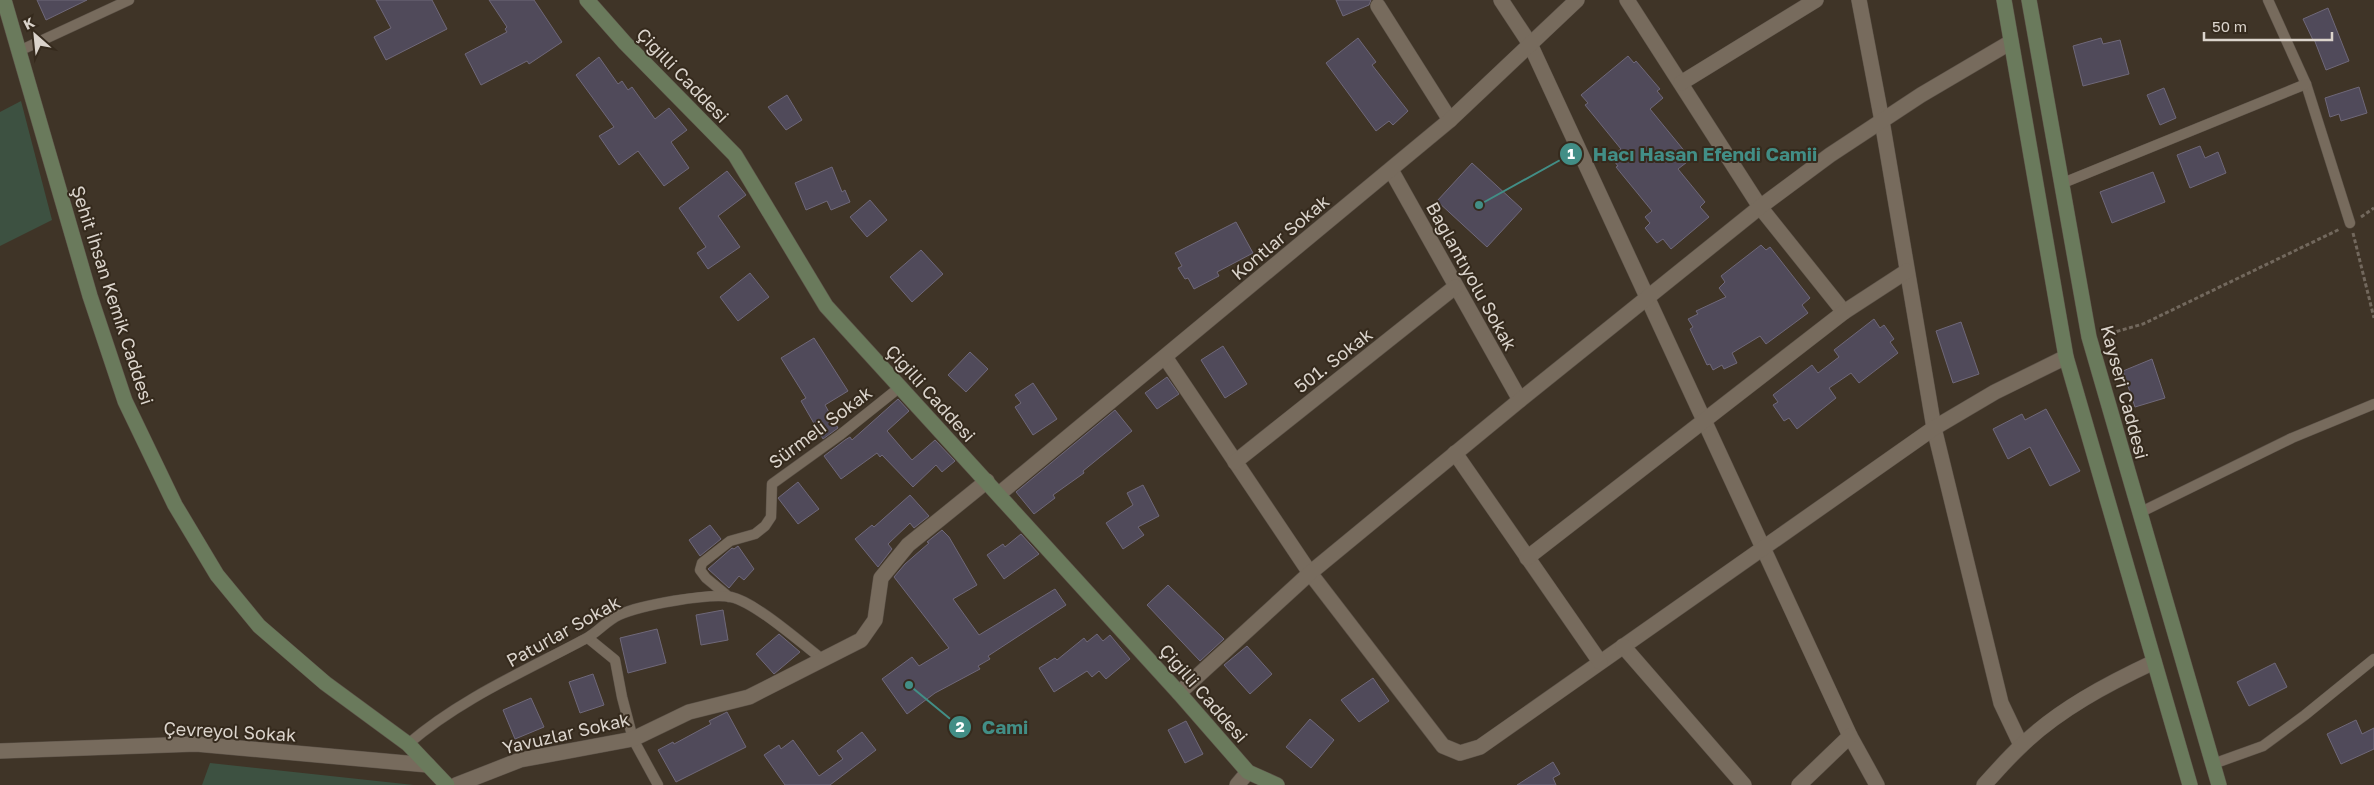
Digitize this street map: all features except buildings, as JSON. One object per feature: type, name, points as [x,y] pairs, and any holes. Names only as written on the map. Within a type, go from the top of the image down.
[{"type":"main road","name":"Şehit İhsan Kemik Caddesi","points":[[4,0],[90,296],[125,401],[175,505],[217,575],[259,626],[325,683],[408,744],[447,785]]},
{"type":"main road","name":"Çiğilli Caddesi","points":[[587,0],[625,43],[734,155],[826,306],[1179,693],[1251,778],[1278,785]]},
{"type":"main road","points":[[2004,0],[2066,357],[2190,785]]},
{"type":"main road","name":"Kayseri Caddesi","points":[[2029,0],[2089,337],[2138,513],[2219,785]]},
{"type":"street","points":[[1501,0],[1530,44],[1850,736],[1877,785]]},
{"type":"street","name":"Kontlar Sokak","points":[[999,494],[1450,120],[1577,0]]},
{"type":"street","points":[[1627,0],[1760,207],[1844,312]]},
{"type":"street","points":[[1681,83],[1816,0]]},
{"type":"street","points":[[1859,0],[1882,121],[1934,428],[2001,703],[2021,745]]},
{"type":"street","points":[[1378,6],[1450,120]]},
{"type":"street","points":[[1179,693],[1310,573],[1520,400],[1760,207],[1830,155],[1922,95],[2011,42]]},
{"type":"street","name":"Bağlantıyolu Sokak","points":[[1391,170],[1520,400]]},
{"type":"street","points":[[1527,558],[1703,419],[1844,312],[1907,272]]},
{"type":"street","name":"501. Sokak","points":[[1235,462],[1455,287]]},
{"type":"street","points":[[1164,357],[1310,573],[1443,746],[1454,752],[1467,752],[1480,747],[1762,547],[1934,428],[1995,392],[2066,357]]},
{"type":"street","points":[[1455,453],[1600,662]]},
{"type":"street","name":"Yavuzlar Sokak","points":[[456,785],[520,760],[633,739],[689,712],[750,697],[861,640],[875,620],[881,578],[908,545],[987,481]]},
{"type":"street","points":[[1623,646],[1744,785]]},
{"type":"street","points":[[1984,785],[2021,745],[2082,701],[2154,662]]},
{"type":"street","points":[[1799,785],[1850,736]]},
{"type":"street","name":"Çevreyol Sokak","points":[[0,751],[196,744],[428,765]]},
{"type":"street","points":[[1237,785],[1251,778]]},
{"type":"lane","points":[[19,51],[129,0]]},
{"type":"lane","points":[[2268,0],[2306,84],[2350,223]]},
{"type":"lane","points":[[2063,183],[2306,84]]},
{"type":"lane","name":"Sürmeli Sokak","points":[[729,597],[706,578],[700,570],[702,563],[730,541],[755,534],[765,526],[771,517],[772,484],[818,452],[900,387]]},
{"type":"lane","points":[[2138,513],[2292,438],[2374,404]]},
{"type":"lane","name":"Paturlar Sokak","points":[[408,744],[441,718],[469,701],[588,638],[618,616],[654,604],[729,597],[739,600],[758,611],[822,659]]},
{"type":"lane","points":[[588,638],[615,660],[633,739],[658,785]]},
{"type":"lane","points":[[2214,764],[2262,746],[2305,715],[2374,659]]},
{"type":"path","points":[[2089,337],[2110,334],[2143,324],[2350,223],[2374,318]]},
{"type":"green space","points":[[21,101],[52,220],[0,246],[0,112]]},
{"type":"green space","points":[[210,763],[414,785],[202,785]]},
{"type":"place","name":"Hacı Hasan Efendi Camii","points":[[1479,205]]},
{"type":"place","name":"Cami","points":[[909,685]]}]
